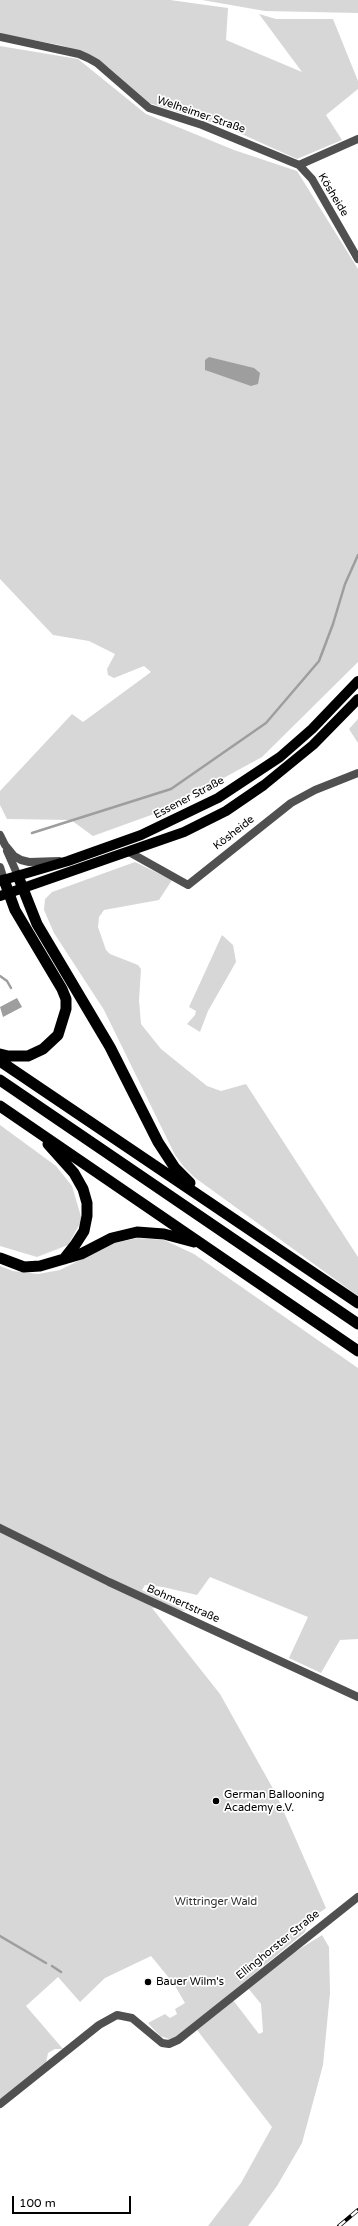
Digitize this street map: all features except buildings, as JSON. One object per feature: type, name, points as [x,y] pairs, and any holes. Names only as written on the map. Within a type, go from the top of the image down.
[{"type":"highway","points":[[18,876],[28,906],[48,944],[110,1047],[158,1142],[175,1168],[208,1201]]},
{"type":"highway","points":[[0,1054],[8,1056],[28,1056],[43,1049],[58,1035],[66,1009],[66,999],[62,989],[4,894],[2,880]]},
{"type":"highway","points":[[0,1061],[358,1303]]},
{"type":"highway","points":[[0,1080],[358,1324]]},
{"type":"highway","points":[[0,1106],[358,1351]]},
{"type":"highway","points":[[36,1130],[74,1173],[84,1189],[87,1203],[88,1216],[84,1231],[63,1259]]},
{"type":"highway","points":[[0,1258],[24,1267],[40,1266],[81,1254],[112,1238],[137,1232],[164,1234],[204,1245]]},
{"type":"main road","name":"Essener Straße","points":[[2,880],[68,861],[141,835],[218,798],[280,757],[312,729],[358,681]]},
{"type":"main road","points":[[4,894],[184,832],[226,811],[264,785],[313,745],[358,699]]},
{"type":"street","name":"Welheimer Straße","points":[[0,37],[79,54],[88,58],[102,68],[149,108],[202,124],[299,165]]},
{"type":"street","points":[[299,165],[358,139]]},
{"type":"street","name":"Kösheide","points":[[299,165],[312,179],[358,259]]},
{"type":"street","name":"Kösheide","points":[[129,852],[188,885],[291,803],[315,790],[358,773]]},
{"type":"street","points":[[0,835],[18,876]]},
{"type":"street","points":[[5,845],[14,856],[29,862],[68,861]]},
{"type":"street","points":[[0,867],[2,880]]},
{"type":"street","name":"Bohmertstraße","points":[[0,1528],[109,1582],[358,1697]]},
{"type":"street","name":"Ellinghorster Straße","points":[[0,2104],[99,2025],[117,2015],[132,2018],[162,2043],[169,2044],[178,2040],[358,1897]]},
{"type":"green space","points":[[0,0],[170,0],[228,8],[226,40],[302,72],[259,14],[276,19],[333,19],[358,81],[358,89],[326,115],[342,140],[297,159],[226,127],[149,103],[109,68],[89,54],[60,45],[0,34]]},
{"type":"green space","points":[[202,0],[358,0],[358,13],[265,11]]},
{"type":"green space","points":[[0,46],[78,59],[146,114],[234,150],[297,171],[358,269],[358,662],[262,757],[165,810],[93,836],[71,820],[7,819],[0,805],[0,791],[72,714],[83,722],[151,672],[144,666],[114,678],[108,675],[107,669],[115,654],[89,641],[53,635],[0,579]]},
{"type":"green space","points":[[358,719],[358,743],[349,729]]},
{"type":"green space","points":[[135,862],[172,880],[159,900],[104,910],[99,917],[98,927],[106,950],[110,954],[138,965],[141,969],[139,1000],[141,1024],[161,1049],[207,1086],[221,1091],[246,1084],[358,1257],[358,1296],[194,1177],[184,1167],[175,1155],[104,1010],[54,933],[44,910],[45,899],[52,892]]},
{"type":"green space","points":[[222,935],[233,945],[236,962],[208,1011],[200,1032],[187,1024],[195,1015],[196,1011],[189,1007]]},
{"type":"green space","points":[[0,1125],[56,1166],[72,1186],[82,1220],[68,1245],[37,1257],[0,1246]]},
{"type":"green space","name":"Wittringer Wald","points":[[138,1238],[164,1240],[194,1254],[358,1368],[358,1639],[340,1640],[321,1673],[289,1658],[308,1617],[210,1577],[197,1595],[163,1587],[145,1585],[142,1590],[186,1611],[152,1608],[220,1694],[276,1794],[326,1908],[308,1921],[305,1932],[176,2038],[169,2039],[160,2036],[148,2023],[165,2014],[170,2018],[177,2014],[175,2009],[185,2003],[174,1984],[151,1956],[105,1978],[80,2002],[58,1977],[26,2006],[63,2049],[55,2049],[48,2053],[46,2063],[0,2099],[0,1266],[13,1271],[38,1274],[60,1270],[114,1243]]},
{"type":"green space","points":[[322,1935],[329,1947],[330,1993],[323,2065],[302,2143],[277,2186],[248,2226],[208,2226],[241,2183],[272,2127],[197,2030],[233,2000],[259,2034],[263,2032],[261,2004],[248,1988],[279,1962]]},
{"type":"shaded area","points":[[209,357],[254,368],[260,373],[258,384],[251,386],[205,370],[205,360]]},
{"type":"shaded area","points":[[17,998],[22,1007],[3,1017],[0,1007]]},
{"type":"waterway","points":[[32,833],[171,789],[266,723],[319,661],[333,624],[345,584],[358,555]]},
{"type":"waterway","points":[[0,976],[7,981],[11,988]]},
{"type":"waterway","points":[[0,1936],[46,1963]]},
{"type":"waterway","points":[[52,1966],[61,1972]]},
{"type":"railway","points":[[339,2226],[358,2210]]},
{"type":"place","name":"German Ballooning Academy e.V.","points":[[216,1801]]},
{"type":"place","name":"Bauer Wilm's","points":[[148,1982]]}]
